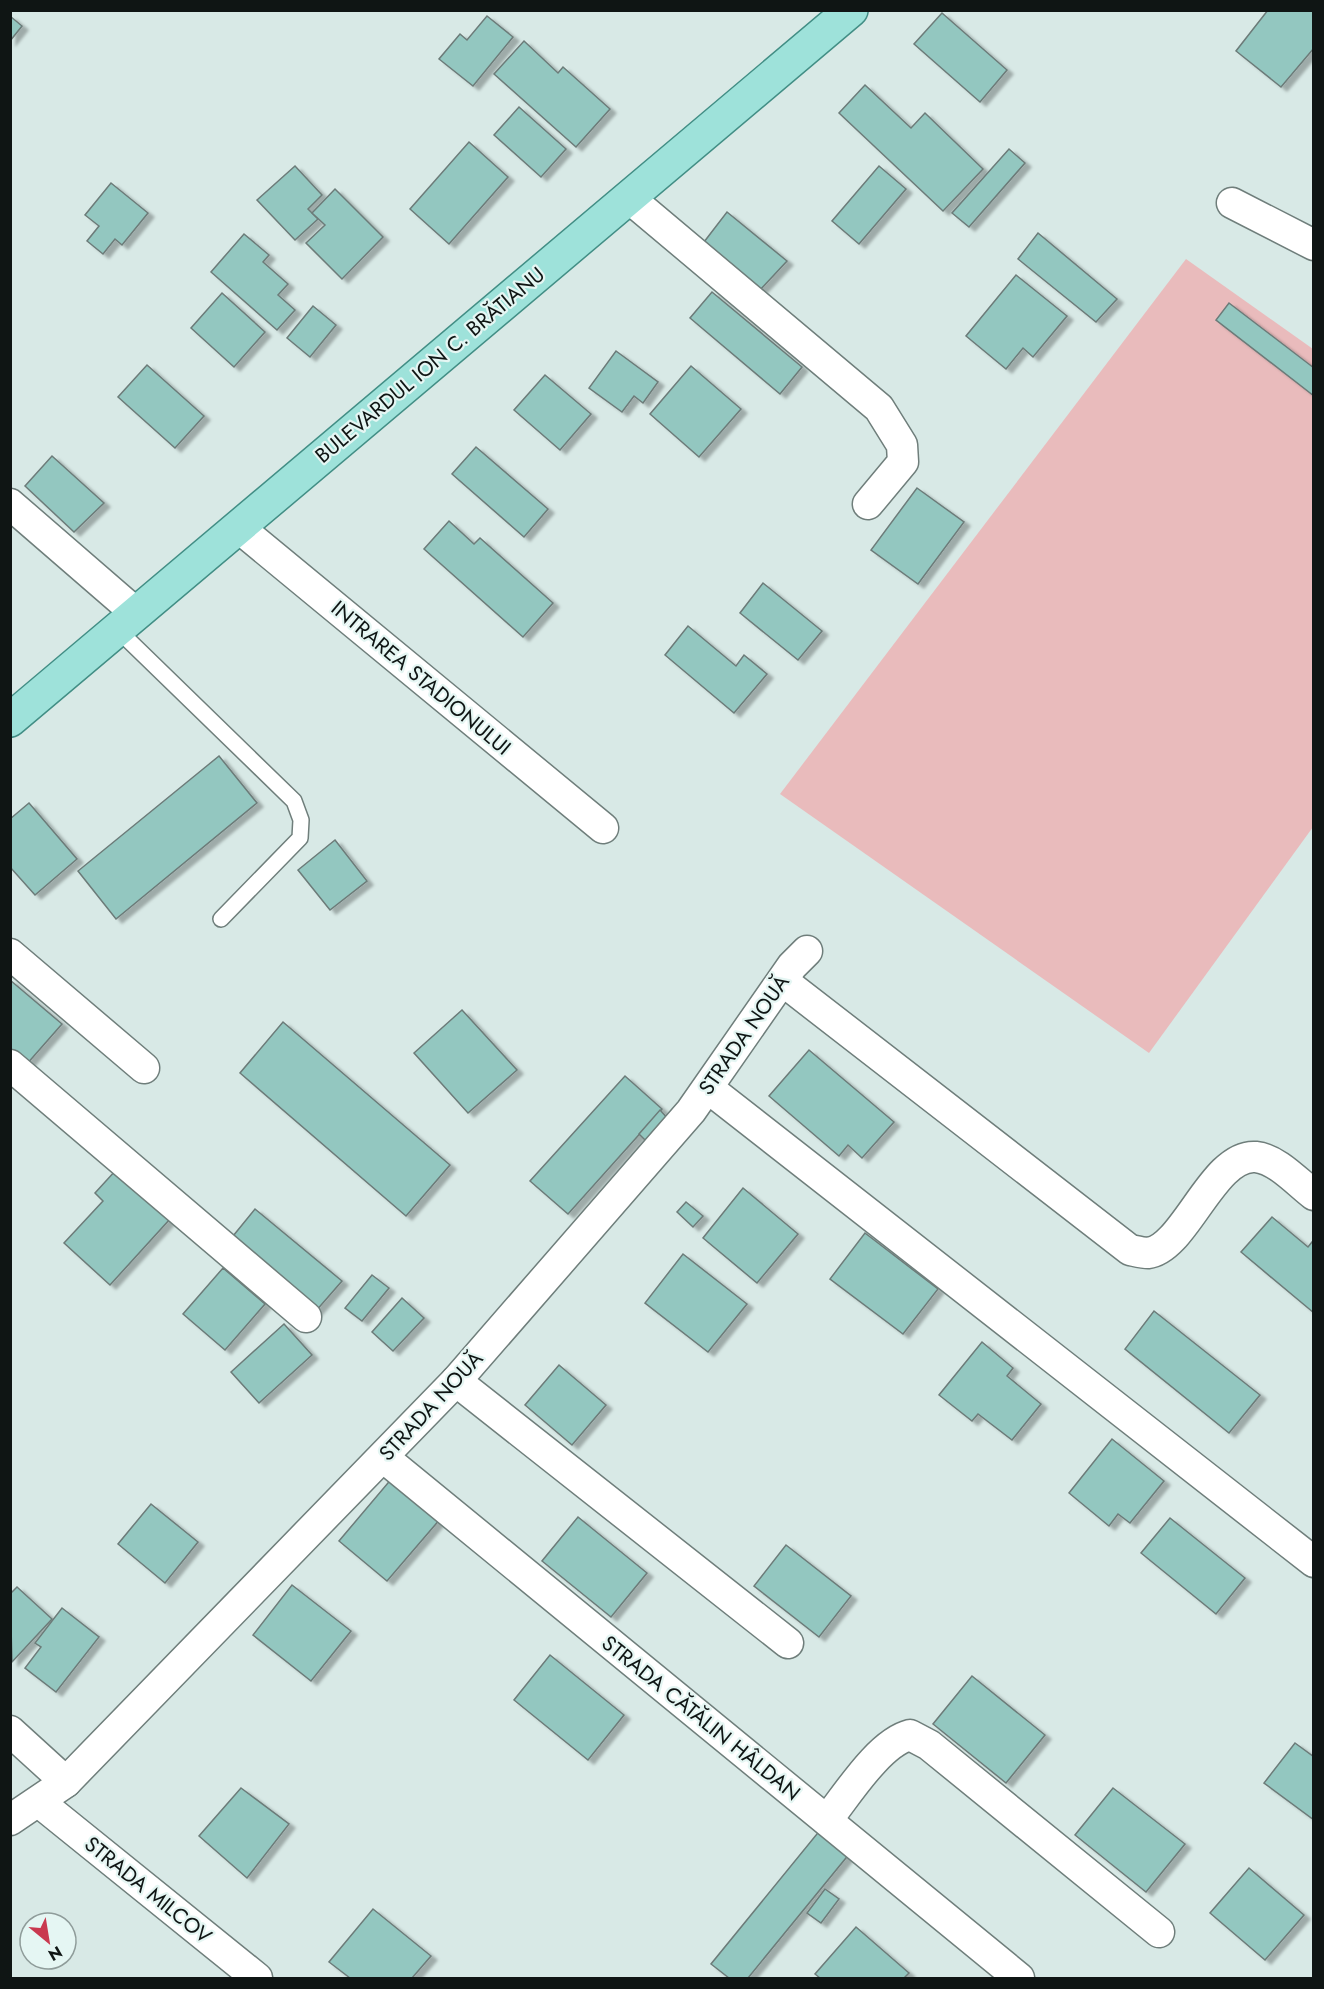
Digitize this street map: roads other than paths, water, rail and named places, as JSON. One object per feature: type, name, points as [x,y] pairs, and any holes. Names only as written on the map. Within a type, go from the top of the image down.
[{"type":"main road","name":"BULEVARDUL ION C. BRĂTIANU","points":[[10,720],[851,10]]},
{"type":"street","points":[[628,197],[879,408],[902,445],[903,462],[868,504]]},
{"type":"street","points":[[1232,203],[1314,246]]},
{"type":"street","points":[[10,504],[128,622]]},
{"type":"street","name":"INTRAREA STADIONULUI","points":[[238,527],[603,828]]},
{"type":"street","name":"STRADA NOUĂ","points":[[10,1820],[66,1782],[456,1382],[691,1111],[783,981],[807,951]]},
{"type":"street","points":[[10,954],[144,1068]]},
{"type":"street","points":[[783,981],[1130,1250],[1149,1253],[1168,1243],[1222,1174],[1238,1160],[1256,1157],[1274,1164],[1314,1195]]},
{"type":"street","points":[[10,1065],[306,1317]]},
{"type":"street","points":[[708,1088],[1314,1562]]},
{"type":"street","points":[[456,1382],[788,1643]]},
{"type":"street","name":"STRADA CĂTĂLIN HÂLDAN","points":[[383,1457],[1020,1978]]},
{"type":"street","points":[[10,1731],[66,1782]]},
{"type":"street","points":[[826,1820],[885,1748],[899,1738],[910,1735],[929,1745],[1159,1932]]},
{"type":"street","name":"STRADA MILCOV","points":[[39,1802],[257,1978]]},
{"type":"lane","points":[[128,622],[294,801],[300,820],[300,838],[220,919]]}]
